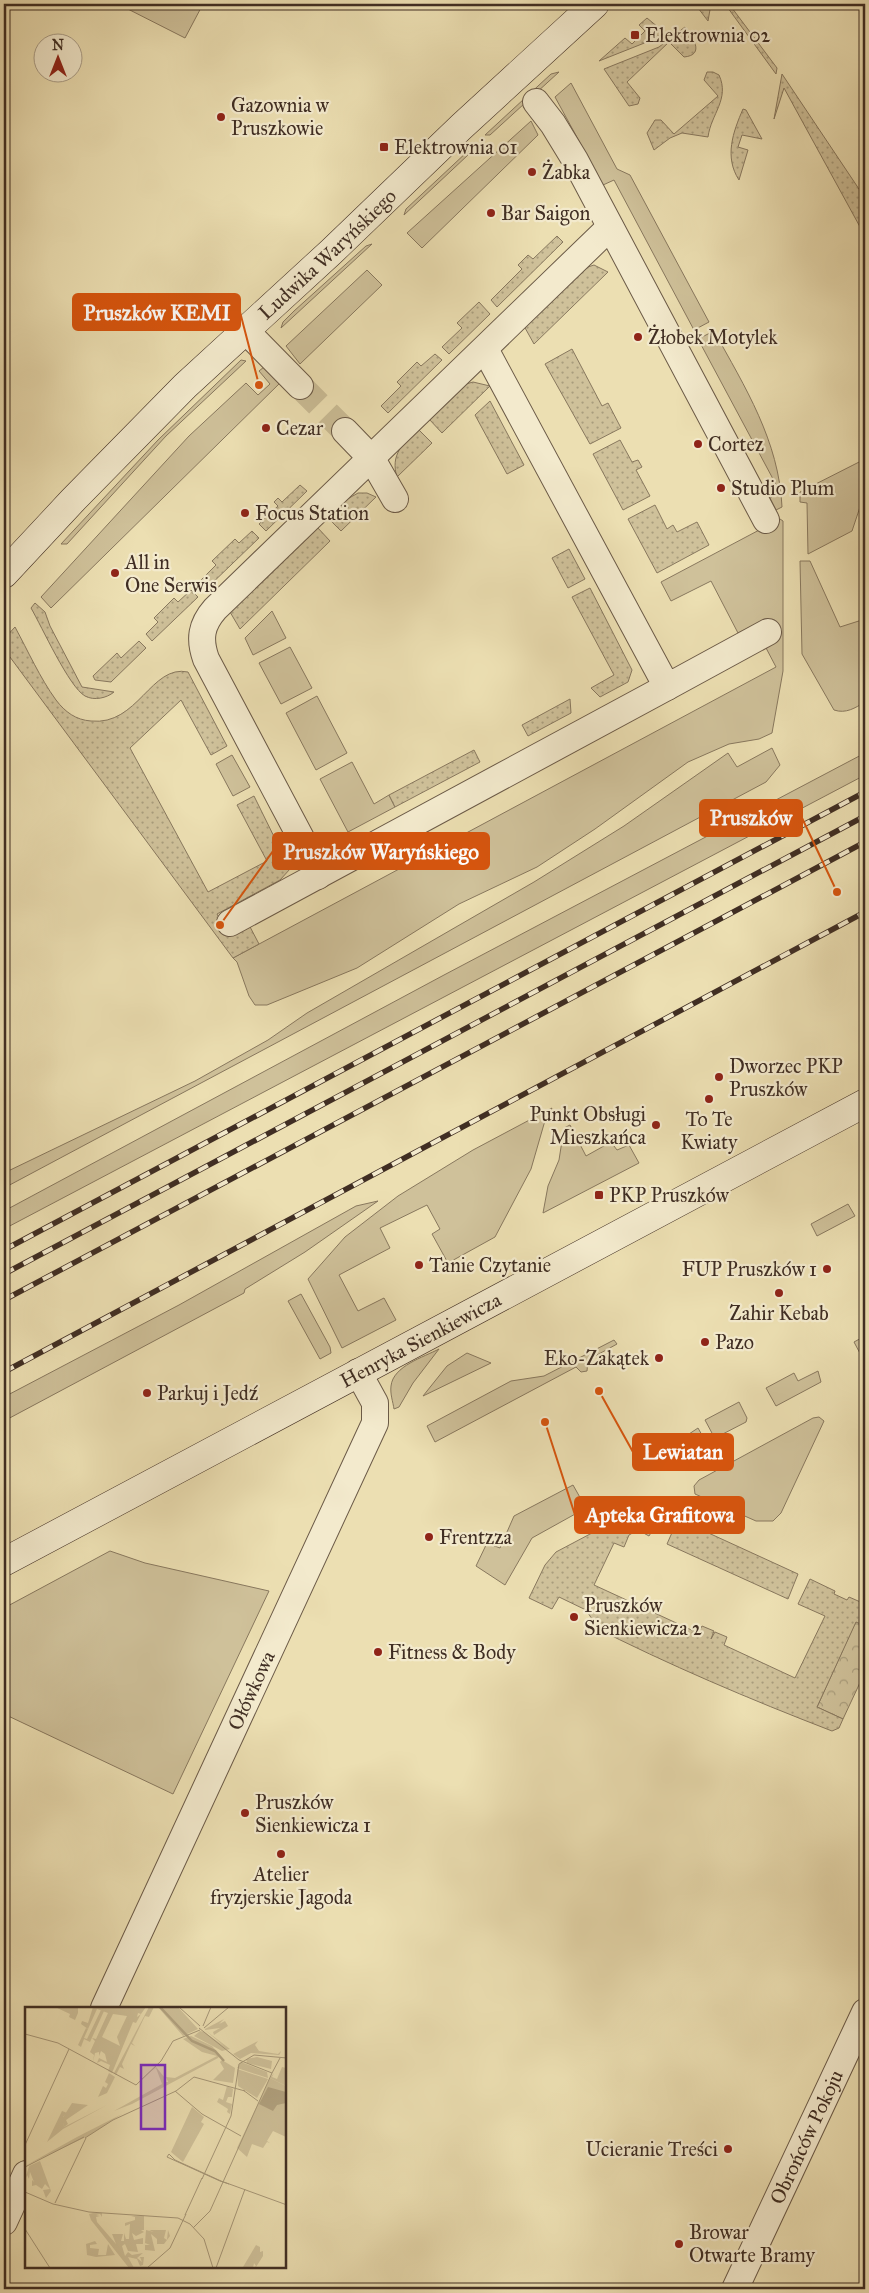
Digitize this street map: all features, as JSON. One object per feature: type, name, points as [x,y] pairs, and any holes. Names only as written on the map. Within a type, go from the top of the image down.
[{"type":"street","name":"Ludwika Waryńskiego","points":[[4,574],[72,500],[185,386],[595,4]]},
{"type":"street","points":[[536,102],[553,124],[575,160],[766,520]]},
{"type":"street","points":[[318,876],[310,855],[206,659],[201,639],[205,621],[215,609],[610,227]]},
{"type":"street","points":[[245,330],[300,386]]},
{"type":"street","points":[[485,349],[667,687]]},
{"type":"street","points":[[345,431],[372,459],[395,499]]},
{"type":"street","points":[[230,923],[768,632]]},
{"type":"street","name":"Henryka Sienkiewicza","points":[[4,1562],[865,1103]]},
{"type":"street","name":"Ołówkowa","points":[[104,2007],[374,1423],[375,1403],[358,1372]]},
{"type":"street","name":"Obrońców Pokoju","points":[[735,2289],[865,2012]]},
{"type":"street","points":[[4,2222],[25,2176]]},
{"type":"green space","points":[[118,4],[203,4],[185,38]]},
{"type":"green space","points":[[695,4],[711,4],[708,21]]},
{"type":"green space","points":[[725,4],[729,4],[777,68],[776,74]]},
{"type":"green space","points":[[647,18],[664,32],[652,40],[599,61],[625,38],[632,44],[645,31],[639,25]]},
{"type":"green space","points":[[685,27],[694,40],[696,49],[694,53],[691,56],[684,57],[669,42],[627,82],[640,98],[638,104],[629,106],[604,69],[659,47]]},
{"type":"green space","points":[[559,72],[490,135],[485,135],[551,74]]},
{"type":"green space","points":[[707,72],[719,75],[722,84],[721,99],[708,137],[682,133],[670,138],[654,150],[647,133],[655,120],[661,120],[674,134],[718,96],[704,80]]},
{"type":"green space","points":[[782,74],[865,198],[865,236],[784,88],[774,119]]},
{"type":"green space","points":[[571,83],[617,169],[630,175],[709,322],[694,330],[614,180],[603,185],[555,97]]},
{"type":"green space","points":[[743,109],[746,110],[762,139],[742,135],[738,147],[748,150],[739,180],[734,171],[731,153],[733,136]]},
{"type":"green space","points":[[531,121],[538,135],[422,248],[407,233]]},
{"type":"green space","points":[[468,151],[468,155],[404,215],[406,209]]},
{"type":"green space","points":[[557,236],[563,242],[497,307],[491,300],[522,269],[518,265],[528,255],[533,259]]},
{"type":"green space","points":[[372,244],[281,328],[283,322],[294,311],[366,246]]},
{"type":"green space","points":[[594,265],[608,272],[534,344],[524,326],[588,267]]},
{"type":"green space","points":[[367,270],[382,285],[300,364],[286,346]]},
{"type":"green space","points":[[479,302],[490,314],[449,354],[442,347],[462,328],[457,323]]},
{"type":"green space","points":[[714,331],[759,415],[767,437],[779,483],[782,507],[776,510],[770,498],[780,492],[698,339]]},
{"type":"green space","points":[[572,349],[602,406],[608,403],[621,428],[590,444],[545,364]]},
{"type":"green space","points":[[435,354],[442,360],[388,413],[381,406],[401,386],[397,382],[417,362],[421,366]]},
{"type":"green space","points":[[241,360],[246,361],[166,436],[67,544],[61,544],[158,440]]},
{"type":"green space","points":[[264,367],[281,382],[51,608],[41,597],[189,436],[246,383],[258,395],[270,384],[259,371]]},
{"type":"green space","points":[[473,382],[490,386],[442,433],[429,419],[466,384]]},
{"type":"green space","points":[[490,401],[524,465],[507,474],[475,415]]},
{"type":"green space","points":[[418,429],[432,443],[397,477],[395,462],[399,450]]},
{"type":"green space","points":[[620,440],[632,462],[638,460],[642,467],[636,470],[650,496],[623,510],[593,454]]},
{"type":"green space","points":[[865,459],[865,492],[852,531],[808,554],[807,503],[800,502],[800,492]]},
{"type":"green space","points":[[300,485],[307,491],[266,531],[259,524],[278,506],[274,502],[278,498],[282,502]]},
{"type":"green space","points":[[358,493],[367,493],[376,497],[341,531],[328,518],[344,501]]},
{"type":"green space","points":[[655,505],[667,529],[673,525],[677,532],[697,522],[709,545],[657,573],[628,519]]},
{"type":"green space","points":[[780,519],[783,521],[783,671],[772,733],[759,739],[729,744],[688,762],[595,829],[537,867],[459,904],[357,968],[267,1005],[255,1005],[249,996],[237,962],[233,958],[776,667],[765,646],[778,639],[767,619],[738,633],[711,581],[671,601],[661,582]]},
{"type":"green space","points":[[317,527],[330,541],[240,629],[230,612]]},
{"type":"green space","points":[[252,531],[259,538],[205,590],[198,583],[216,565],[212,561],[235,539],[239,543]]},
{"type":"green space","points":[[569,549],[585,579],[568,588],[552,558]]},
{"type":"green space","points":[[800,561],[810,561],[840,627],[865,619],[865,702],[850,710],[834,710],[802,654]]},
{"type":"green space","points":[[590,588],[632,670],[628,682],[600,697],[591,688],[614,675],[572,597]]},
{"type":"green space","points":[[191,590],[198,597],[152,641],[146,634],[158,622],[154,618],[174,598],[178,602]]},
{"type":"green space","points":[[35,603],[45,612],[50,626],[82,687],[114,692],[96,699],[89,698],[71,681],[31,608]]},
{"type":"green space","points":[[272,611],[286,638],[253,655],[245,638]]},
{"type":"green space","points":[[15,627],[50,692],[67,712],[80,719],[91,721],[107,720],[121,714],[133,706],[153,685],[164,677],[175,672],[188,672],[227,746],[211,755],[181,700],[130,748],[208,892],[267,861],[237,805],[254,796],[290,869],[280,880],[217,914],[220,920],[215,923],[219,931],[248,923],[259,944],[233,958],[4,649],[4,639]]},
{"type":"green space","points":[[139,641],[146,648],[111,682],[95,680],[93,676],[117,653],[121,658]]},
{"type":"green space","points":[[290,647],[312,688],[281,704],[259,663]]},
{"type":"green space","points":[[317,696],[347,753],[316,770],[286,713]]},
{"type":"green space","points":[[570,699],[571,713],[528,736],[522,725]]},
{"type":"green space","points":[[772,748],[780,765],[766,782],[4,1188],[4,1173],[195,1081],[268,1040],[307,1013],[534,882],[624,826],[728,753],[737,767]]},
{"type":"green space","points":[[474,750],[480,762],[395,807],[389,795]]},
{"type":"green space","points":[[865,753],[865,775],[4,1229],[4,1211],[444,975]]},
{"type":"green space","points":[[232,755],[250,787],[233,796],[216,764]]},
{"type":"green space","points":[[352,762],[374,804],[389,795],[395,807],[348,832],[320,779]]},
{"type":"green space","points":[[552,1108],[544,1124],[531,1169],[495,1237],[448,1263],[432,1234],[440,1229],[427,1205],[380,1228],[390,1248],[339,1275],[358,1311],[384,1298],[396,1320],[342,1348],[308,1279],[345,1237],[398,1196],[473,1150]]},
{"type":"green space","points":[[570,1125],[586,1156],[611,1142],[617,1150],[629,1145],[639,1163],[543,1213],[548,1186],[559,1160],[564,1128]]},
{"type":"green space","points":[[378,1201],[305,1252],[245,1289],[244,1293],[4,1421],[4,1397],[179,1305],[356,1206]]},
{"type":"green space","points":[[848,1204],[855,1216],[817,1236],[811,1224]]},
{"type":"green space","points":[[301,1294],[330,1347],[331,1353],[320,1359],[288,1301]]},
{"type":"green space","points":[[865,1336],[865,1358],[863,1359],[854,1342]]},
{"type":"green space","points":[[614,1340],[617,1344],[588,1360],[587,1371],[581,1372],[576,1367],[435,1442],[427,1426],[511,1381],[544,1376]]},
{"type":"green space","points":[[439,1349],[413,1383],[399,1407],[394,1409],[391,1386],[397,1373],[410,1363]]},
{"type":"green space","points":[[467,1353],[491,1363],[423,1396],[447,1366]]},
{"type":"green space","points":[[818,1371],[821,1382],[776,1406],[766,1388],[794,1373],[798,1381]]},
{"type":"green space","points":[[739,1402],[747,1418],[746,1422],[717,1437],[713,1435],[705,1420]]},
{"type":"green space","points":[[819,1417],[824,1421],[781,1513],[773,1521],[756,1521],[695,1494],[694,1486],[699,1480],[813,1418]]},
{"type":"green space","points":[[698,1428],[707,1444],[663,1466],[656,1456]]},
{"type":"green space","points":[[573,1485],[586,1508],[532,1538],[505,1585],[476,1566],[487,1543],[500,1548],[514,1516]]},
{"type":"green space","points":[[645,1505],[664,1511],[649,1536],[638,1530],[629,1535],[624,1547],[614,1543],[594,1585],[698,1633],[702,1626],[714,1631],[711,1639],[715,1632],[727,1637],[724,1645],[795,1678],[825,1616],[798,1604],[810,1579],[835,1591],[834,1594],[847,1600],[849,1597],[865,1604],[865,1626],[856,1622],[817,1707],[843,1719],[839,1728],[832,1731],[801,1719],[649,1654],[590,1625],[592,1619],[586,1610],[559,1597],[552,1609],[529,1598],[545,1565],[556,1552]]},
{"type":"green space","points":[[678,1519],[798,1574],[788,1599],[667,1544]]},
{"type":"green space","points":[[110,1551],[145,1563],[269,1591],[173,1794],[4,1714],[4,1608]]},
{"type":"green space","points":[[856,1621],[865,1626],[865,1672],[843,1719],[817,1707]]},
{"type":"tunnel","points":[[300,386],[345,431]]},
{"type":"railway","points":[[4,1250],[865,792]]},
{"type":"railway","points":[[4,1274],[865,816]]},
{"type":"railway","points":[[4,1300],[865,842]]},
{"type":"railway","points":[[4,1372],[865,912]]},
{"type":"place","name":"Elektrownia 02","points":[[635,35]]},
{"type":"place","name":"Gazownia w Pruszkowie","points":[[221,117]]},
{"type":"place","name":"Elektrownia 01","points":[[384,147]]},
{"type":"place","name":"Żabka","points":[[532,172]]},
{"type":"place","name":"Bar Saigon","points":[[491,213]]},
{"type":"place","name":"Żłobek Motylek","points":[[638,337]]},
{"type":"place","name":"Pruszków KEMI","points":[[259,385]]},
{"type":"place","name":"Cezar","points":[[266,428]]},
{"type":"place","name":"Cortez","points":[[698,444]]},
{"type":"place","name":"Studio Plum","points":[[721,488]]},
{"type":"place","name":"Focus Station","points":[[245,513]]},
{"type":"place","name":"All in One Serwis","points":[[115,573]]},
{"type":"place","name":"Pruszków","points":[[837,892]]},
{"type":"place","name":"Pruszków Waryńskiego","points":[[220,925]]},
{"type":"place","name":"Dworzec PKP Pruszków","points":[[719,1077]]},
{"type":"place","name":"To Te Kwiaty","points":[[709,1099]]},
{"type":"place","name":"Punkt Obsługi Mieszkańca","points":[[656,1125]]},
{"type":"place","name":"PKP Pruszków","points":[[599,1195]]},
{"type":"place","name":"Tanie Czytanie","points":[[419,1265]]},
{"type":"place","name":"FUP Pruszków 1","points":[[827,1269]]},
{"type":"place","name":"Zahir Kebab","points":[[779,1293]]},
{"type":"place","name":"Pazo","points":[[705,1342]]},
{"type":"place","name":"Eko-Zakątek","points":[[659,1358]]},
{"type":"place","name":"Lewiatan","points":[[599,1391]]},
{"type":"place","name":"Parkuj i Jedź","points":[[147,1393]]},
{"type":"place","name":"Apteka Grafitowa","points":[[545,1422]]},
{"type":"place","name":"Frentzza","points":[[429,1537]]},
{"type":"place","name":"Pruszków Sienkiewicza 2","points":[[574,1617]]},
{"type":"place","name":"Fitness & Body","points":[[378,1652]]},
{"type":"place","name":"Pruszków Sienkiewicza 1","points":[[245,1813]]},
{"type":"place","name":"Atelier fryzjerskie Jagoda","points":[[281,1854]]},
{"type":"place","name":"Ucieranie Treści","points":[[728,2149]]},
{"type":"place","name":"Browar Otwarte Bramy","points":[[679,2244]]}]
